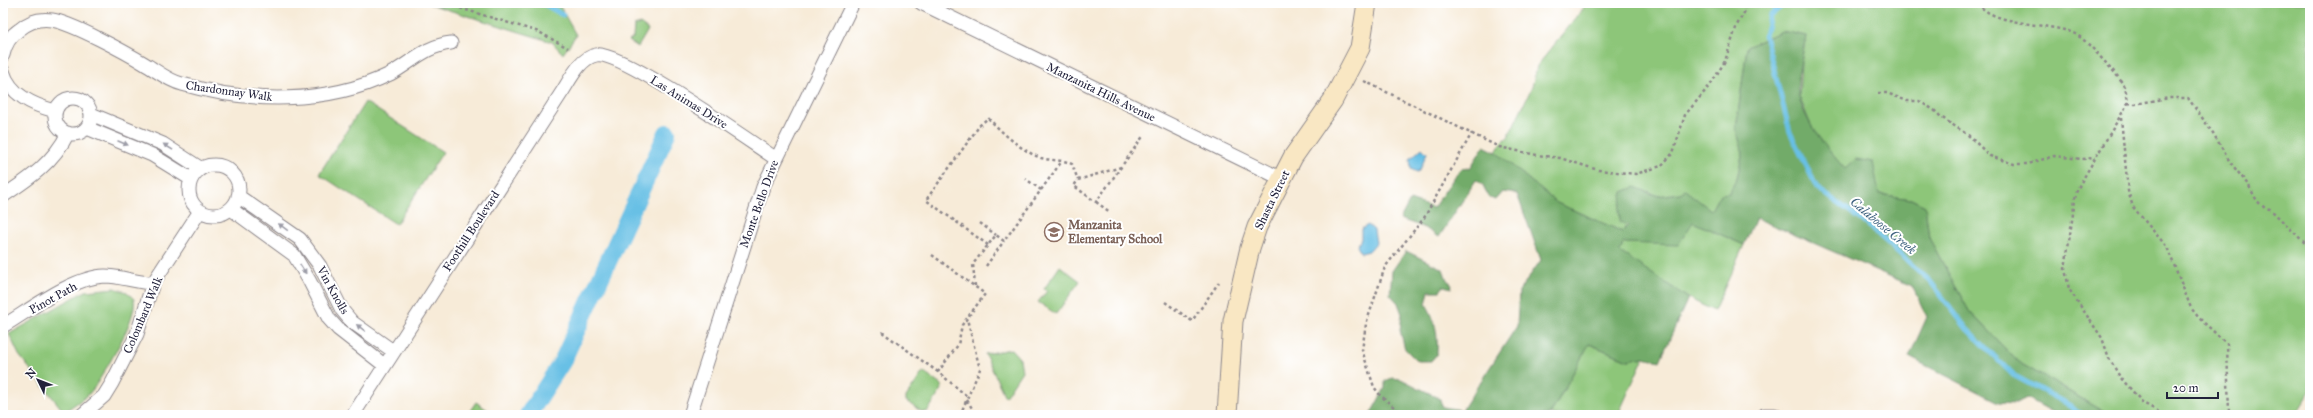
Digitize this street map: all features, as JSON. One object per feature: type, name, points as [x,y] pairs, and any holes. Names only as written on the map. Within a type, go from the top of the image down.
[{"type":"street","name":"Monte Bello Drive","points":[[690,415],[763,187],[775,158],[853,3]]},
{"type":"street","name":"Manzanita Hills Avenue","points":[[920,3],[1282,179]]},
{"type":"street","name":"Shasta Street","points":[[1227,415],[1230,342],[1243,270],[1257,227],[1293,157],[1333,100],[1356,55],[1364,32],[1367,3]]},
{"type":"street","name":"Chardonnay Walk","points":[[3,55],[10,39],[19,29],[31,22],[51,20],[117,48],[181,84],[236,94],[295,99],[338,92],[366,83],[390,73],[424,50],[451,43]]},
{"type":"street","name":"Las Animas Drive","points":[[598,54],[607,56],[633,68],[723,123],[775,158]]},
{"type":"street","name":"Foothill Boulevard","points":[[352,415],[570,81],[584,62],[598,54]]},
{"type":"street","points":[[3,71],[10,86],[22,97],[40,107],[55,111]]},
{"type":"street","points":[[75,98],[86,102],[91,114],[87,128],[78,133],[68,134],[63,131],[56,122],[55,111],[63,101],[75,98]]},
{"type":"street","points":[[91,114],[163,144],[200,168]]},
{"type":"street","points":[[87,128],[152,155],[191,179]]},
{"type":"street","points":[[3,196],[41,170],[58,150],[68,134]]},
{"type":"street","points":[[209,165],[226,167],[237,179],[239,188],[238,196],[231,209],[215,215],[200,211],[194,206],[189,193],[191,179],[200,168],[209,165]]},
{"type":"street","name":"Vin Knolls","points":[[238,196],[300,240],[320,266],[342,310],[352,322],[393,351]]},
{"type":"street","name":"Vin Knolls","points":[[231,209],[294,255],[309,280],[329,320],[338,329],[384,365]]},
{"type":"street","name":"Colombard Walk","points":[[82,415],[104,396],[112,384],[137,334],[154,283],[200,211]]},
{"type":"street","name":"Pinot Path","points":[[3,326],[66,288],[87,280],[104,276],[154,283]]},
{"type":"street","points":[[1764,415],[1775,415]]},
{"type":"path","points":[[443,3],[539,32],[568,48]]},
{"type":"path","points":[[1364,81],[1499,147],[1560,158],[1598,170],[1636,174],[1661,166],[1673,153],[1685,115],[1711,84],[1725,61],[1737,24],[1745,11],[1744,3]]},
{"type":"path","points":[[1978,3],[1991,14],[2019,23],[2073,33],[2092,49],[2124,84],[2128,103],[2076,193],[2065,270],[2067,281],[2074,299],[2086,311],[2102,338],[2109,358],[2120,377],[2143,403],[2165,415]]},
{"type":"path","points":[[1878,93],[1887,93],[1907,101],[1919,101],[1934,110],[1941,117],[1968,136],[1990,156],[2014,164],[2028,164],[2054,156],[2081,159],[2095,158]]},
{"type":"path","points":[[2128,103],[2135,104],[2180,97],[2188,98],[2214,133],[2230,162],[2249,186],[2257,201],[2264,208],[2270,209],[2310,248]]},
{"type":"path","points":[[2121,117],[2128,191],[2133,207],[2167,247],[2191,308],[2199,318],[2228,344],[2229,415]]},
{"type":"path","points":[[988,244],[926,200],[980,125],[988,118],[1009,138],[1030,152],[1045,159],[1072,164],[1078,180]]},
{"type":"path","points":[[1403,415],[1380,395],[1374,387],[1362,350],[1366,324],[1386,267],[1424,218],[1472,134]]},
{"type":"path","points":[[1096,202],[1144,135]]},
{"type":"path","points":[[986,266],[1062,161]]},
{"type":"path","points":[[1110,212],[1074,186],[1078,180],[1121,167]]},
{"type":"path","points":[[1026,179],[1041,190]]},
{"type":"path","points":[[980,223],[1004,241]]},
{"type":"path","points":[[975,287],[973,264],[996,235]]},
{"type":"path","points":[[932,255],[985,294],[962,325],[958,345],[938,372]]},
{"type":"path","points":[[1165,302],[1192,321],[1219,282]]},
{"type":"path","points":[[960,415],[980,369],[966,319]]},
{"type":"path","points":[[882,332],[938,372],[968,398],[976,415]]},
{"type":"green space","points":[[426,3],[558,3],[576,35],[563,54],[552,42]]},
{"type":"green space","points":[[1581,3],[2310,3],[2310,391],[2296,415],[2110,415],[2018,362],[1969,311],[1929,238],[1925,206],[1911,199],[1879,194],[1845,170],[1814,133],[1799,96],[1801,63],[1806,36],[1782,31],[1747,47],[1736,129],[1743,152],[1737,178],[1729,194],[1720,194],[1711,210],[1680,193],[1658,196],[1648,191],[1623,232],[1557,203],[1496,152],[1502,142],[1508,137],[1532,87],[1537,66],[1584,8]]},
{"type":"green space","points":[[640,24],[648,30],[638,47],[629,41],[633,38],[634,26]]},
{"type":"green space","points":[[1782,31],[1806,36],[1801,58],[1798,83],[1799,97],[1802,108],[1812,127],[1838,161],[1845,169],[1856,159],[1873,162],[1879,194],[1911,199],[1925,206],[1929,238],[1969,311],[2018,362],[2110,415],[2058,415],[2027,398],[2016,403],[1998,402],[1909,357],[1927,317],[1912,286],[1756,218],[1744,245],[1693,222],[1678,245],[1623,243],[1620,252],[1688,298],[1660,361],[1644,357],[1628,360],[1589,344],[1550,415],[1370,415],[1385,388],[1385,381],[1392,378],[1401,379],[1439,398],[1443,407],[1462,410],[1517,326],[1519,291],[1541,260],[1517,194],[1502,192],[1495,200],[1488,197],[1483,185],[1476,180],[1439,237],[1424,228],[1400,219],[1410,200],[1433,208],[1460,169],[1470,168],[1484,146],[1496,152],[1557,203],[1623,232],[1629,225],[1620,222],[1619,210],[1623,192],[1635,187],[1658,196],[1680,193],[1685,190],[1711,210],[1720,194],[1729,193],[1737,178],[1743,153],[1736,129],[1747,47]]},
{"type":"green space","points":[[365,102],[443,152],[396,224],[319,174]]},
{"type":"green space","points":[[1693,222],[1744,245],[1714,311],[1688,298],[1619,252],[1623,242],[1633,242]]},
{"type":"green space","points":[[1406,251],[1443,269],[1447,280],[1452,284],[1451,288],[1444,286],[1440,291],[1429,291],[1426,304],[1436,328],[1437,340],[1437,354],[1431,361],[1417,361],[1405,349],[1400,330],[1402,314],[1398,303],[1390,294],[1392,271]]},
{"type":"green space","points":[[1060,266],[1080,281],[1056,314],[1038,302],[1047,291],[1044,289]]},
{"type":"green space","points":[[114,288],[127,292],[134,299],[134,308],[131,319],[120,344],[94,388],[87,396],[64,412],[19,355],[9,334],[86,291]]},
{"type":"green space","points":[[1589,344],[1628,360],[1644,357],[1618,415],[1550,415]]},
{"type":"green space","points":[[1011,349],[1020,359],[1022,371],[1005,397],[985,354]]},
{"type":"green space","points":[[923,372],[941,385],[942,389],[927,412],[922,412],[906,401],[906,397]]},
{"type":"green space","points":[[476,402],[495,415],[467,415]]},
{"type":"water","points":[[1422,148],[1427,153],[1420,170],[1417,172],[1411,169],[1410,159]]},
{"type":"water","points":[[1368,225],[1374,230],[1376,243],[1369,251],[1361,253],[1357,246],[1361,239],[1361,229]]},
{"type":"waterway","points":[[542,3],[563,15]]},
{"type":"waterway","name":"Calaboose Creek","points":[[1785,3],[1770,16],[1765,35],[1790,132],[1817,188],[1862,220],[1930,281],[1967,329],[2013,375],[2069,405],[2083,415]]},
{"type":"waterway","points":[[528,415],[562,362],[667,133]]},
{"type":"place","name":"Manzanita Elementary School","points":[[1054,232]]}]
